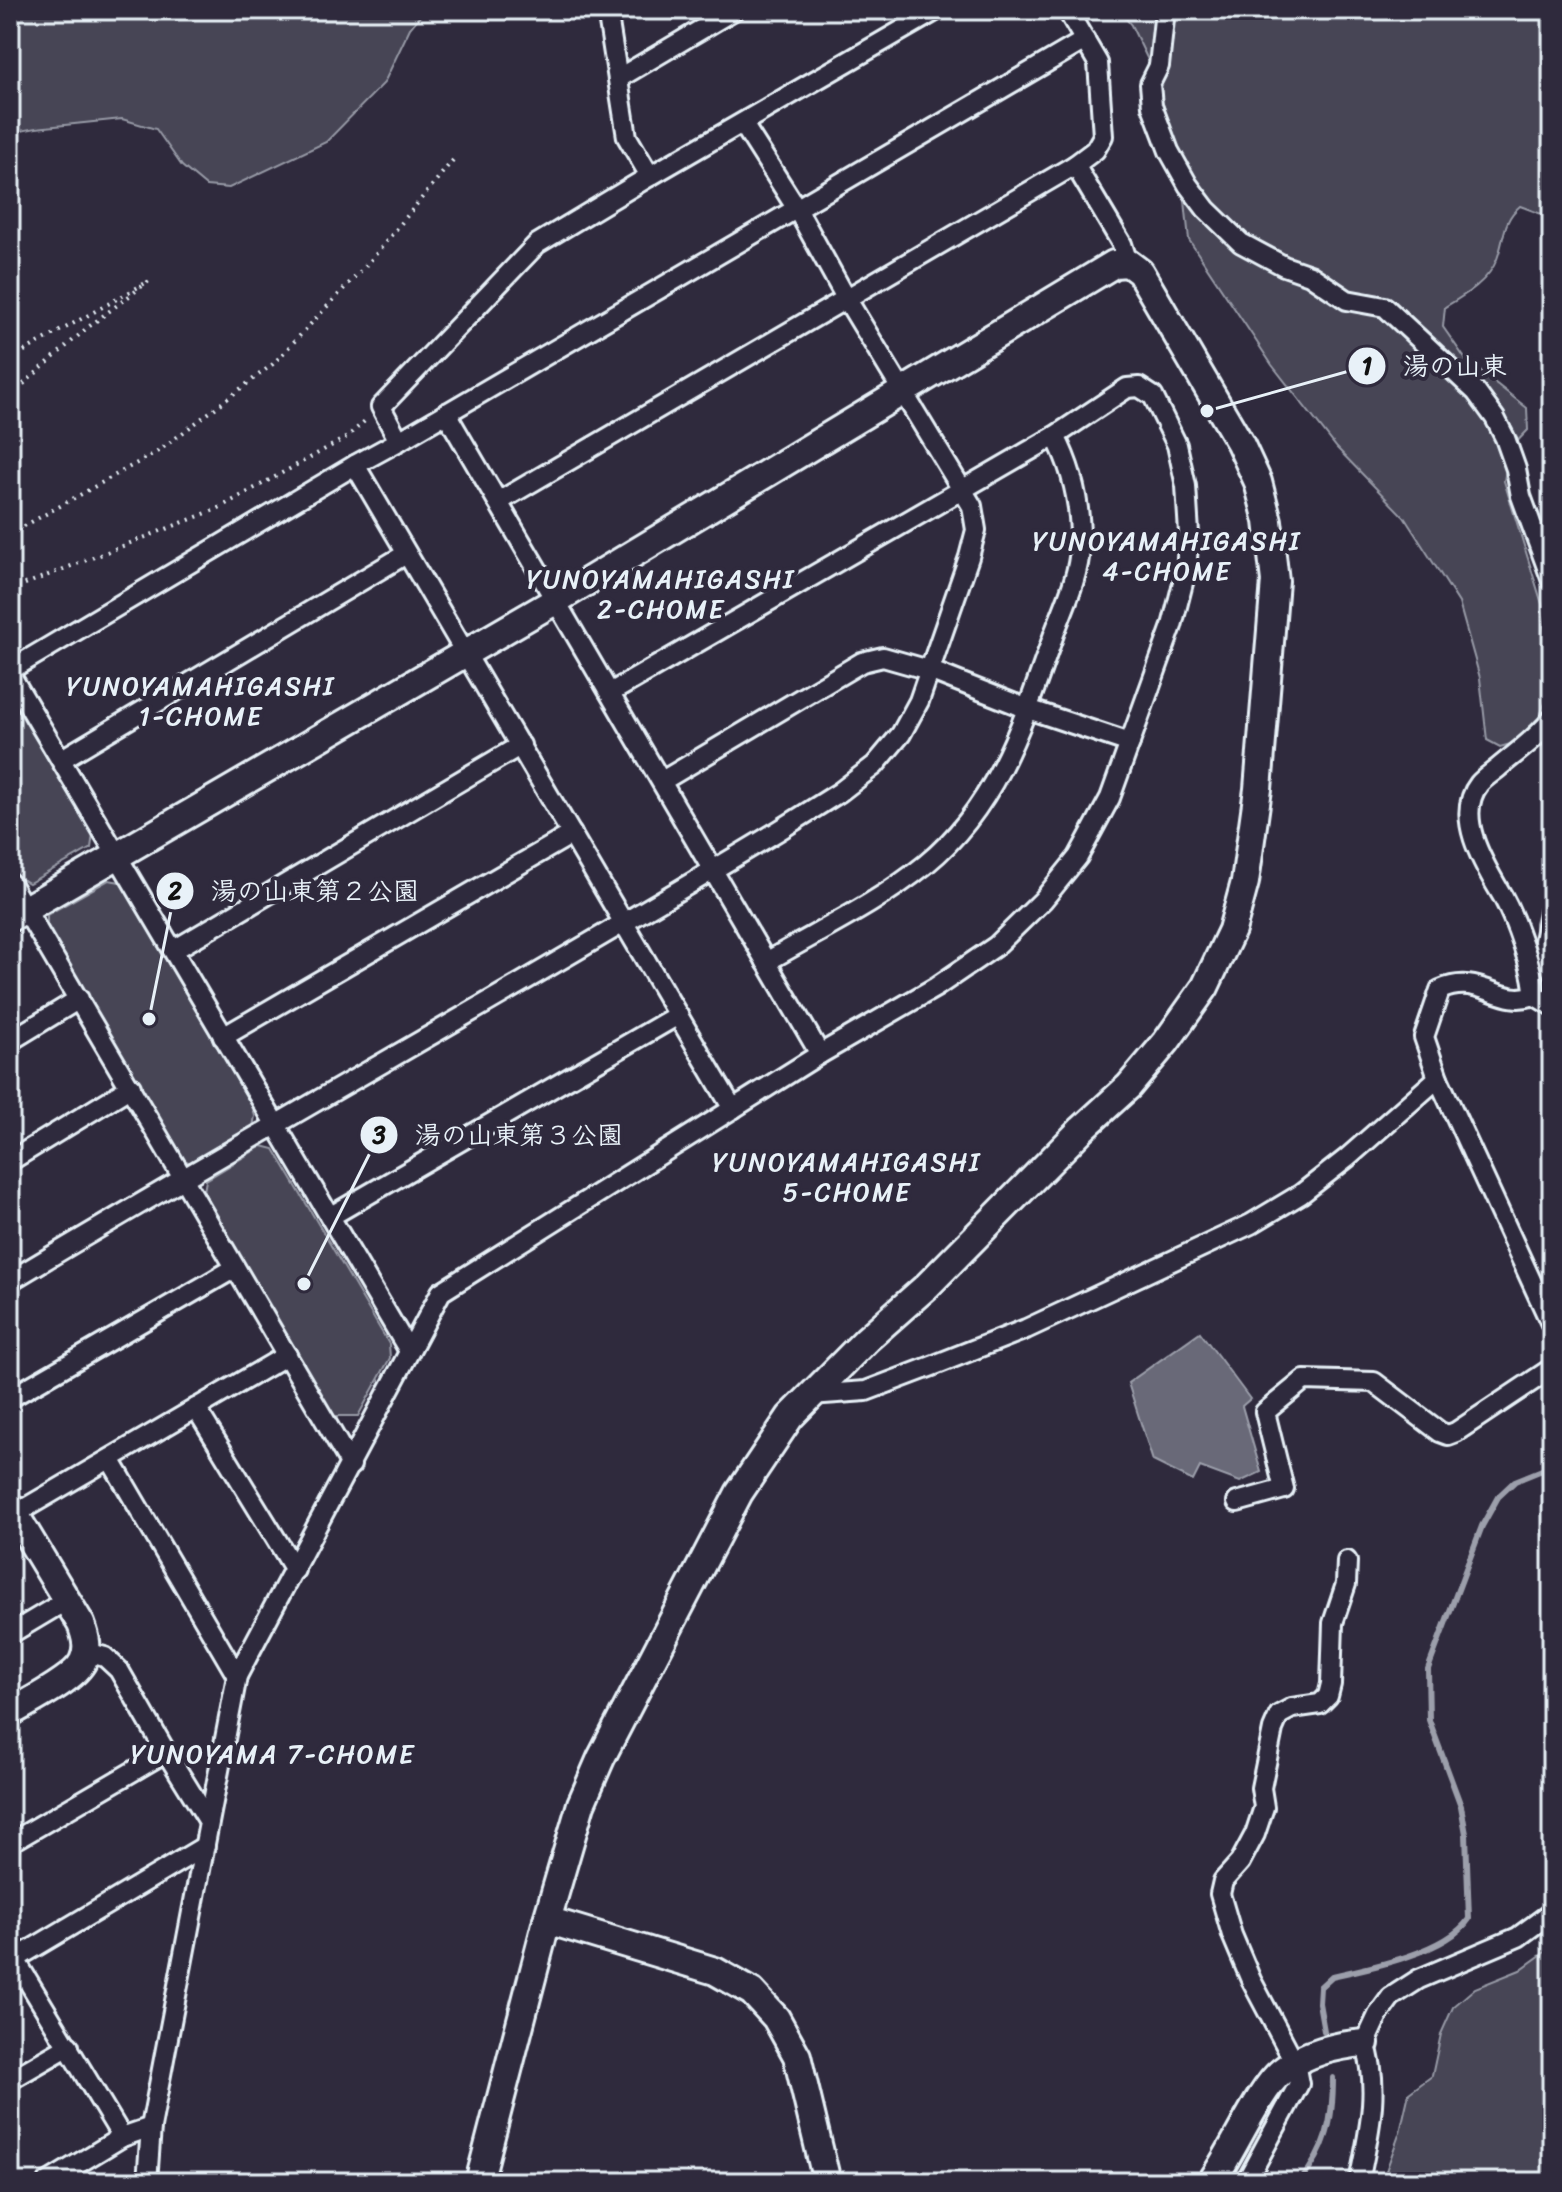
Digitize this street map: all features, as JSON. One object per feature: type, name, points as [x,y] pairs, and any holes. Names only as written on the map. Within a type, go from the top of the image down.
[{"type":"street","points":[[607,10],[627,137],[650,176]]},
{"type":"street","points":[[619,78],[734,10]]},
{"type":"street","points":[[399,441],[381,407],[537,244],[937,10]]},
{"type":"street","points":[[498,502],[1075,165],[1095,150],[1103,136],[1098,63],[1067,10]]},
{"type":"street","points":[[1165,10],[1159,66],[1150,84],[1152,106],[1169,151],[1188,185],[1206,209],[1241,243],[1284,266],[1310,275],[1347,300],[1385,307],[1476,392],[1505,438],[1521,496],[1552,581]]},
{"type":"street","points":[[409,1351],[10,672],[355,465],[1085,40]]},
{"type":"street","points":[[10,1281],[711,872],[840,792],[875,765],[901,734],[919,701],[969,557],[976,530],[972,506],[846,298],[797,209],[743,124]]},
{"type":"street","points":[[479,2182],[547,1920],[581,1804],[601,1758],[739,1493],[790,1417],[810,1395],[927,1286],[1082,1129],[1129,1086],[1166,1042],[1205,987],[1232,930],[1245,882],[1260,773],[1275,581],[1268,521],[1258,482],[1222,408],[1140,272],[1128,263],[1122,244],[1075,165]]},
{"type":"street","points":[[18,914],[555,601],[1114,264],[1128,263]]},
{"type":"street","points":[[147,2182],[151,2127],[237,1676],[441,1292],[820,1054],[936,987],[996,946],[1043,900],[1078,857],[1110,798],[1172,626],[1186,571],[1189,533],[1186,486],[1177,445],[1153,396],[1139,387],[1127,388],[1055,436],[610,693]]},
{"type":"street","points":[[446,413],[662,781],[711,872],[820,1054]]},
{"type":"street","points":[[766,962],[886,891],[935,855],[979,807],[998,776],[1028,709],[1070,590],[1080,550],[1076,484],[1055,436]]},
{"type":"street","points":[[355,465],[733,1109]]},
{"type":"street","points":[[62,759],[406,554]]},
{"type":"street","points":[[662,781],[862,662],[883,657],[929,670],[1028,709],[1130,743]]},
{"type":"street","points":[[1534,995],[1533,973],[1503,898],[1473,836],[1470,817],[1472,798],[1479,784],[1552,719]]},
{"type":"street","points":[[174,950],[521,745]]},
{"type":"street","points":[[223,1037],[572,834]]},
{"type":"street","points":[[10,883],[18,914],[79,999],[351,1465]]},
{"type":"street","points":[[1552,900],[1544,941],[1552,971]]},
{"type":"street","points":[[1534,995],[1524,999],[1509,997],[1477,985],[1456,983],[1440,990],[1424,1037],[1438,1078],[1552,1326]]},
{"type":"street","points":[[1534,995],[1552,1006]]},
{"type":"street","points":[[10,1041],[79,999]]},
{"type":"street","points":[[331,1216],[678,1015]]},
{"type":"street","points":[[810,1395],[866,1391],[932,1366],[1040,1323],[1251,1224],[1301,1194],[1336,1167],[1438,1078]]},
{"type":"street","points":[[10,1161],[131,1087]]},
{"type":"street","points":[[10,1398],[235,1268]]},
{"type":"street","points":[[10,1713],[71,1674],[82,1665],[86,1652],[86,1639],[67,1600],[12,1513],[287,1355]]},
{"type":"street","points":[[1237,1502],[1284,1489],[1265,1412],[1304,1380],[1374,1382],[1448,1435],[1552,1368]]},
{"type":"street","points":[[196,1408],[295,1570]]},
{"type":"street","points":[[110,1459],[237,1676]]},
{"type":"street","points":[[1246,2182],[1299,2084],[1295,2063],[1251,1980],[1232,1935],[1220,1894],[1223,1881],[1240,1862],[1255,1834],[1264,1807],[1261,1788],[1273,1729],[1279,1715],[1292,1708],[1320,1704],[1328,1696],[1333,1623],[1346,1584],[1347,1561]]},
{"type":"street","points":[[10,1634],[67,1600]]},
{"type":"street","points":[[86,1652],[105,1657],[119,1670],[208,1820]]},
{"type":"street","points":[[10,1843],[166,1752]]},
{"type":"street","points":[[122,2137],[12,1957],[205,1846]]},
{"type":"street","points":[[1359,2182],[1374,2090],[1372,2064],[1365,2043],[1378,2015],[1391,1997],[1419,1979],[1518,1937],[1552,1912]]},
{"type":"street","points":[[547,1920],[715,1971],[752,1992],[776,2018],[797,2056],[827,2182]]},
{"type":"street","points":[[1211,2182],[1281,2071],[1344,2045],[1365,2043]]},
{"type":"street","points":[[10,2080],[69,2046]]},
{"type":"street","points":[[48,2182],[122,2137],[151,2127]]},
{"type":"path","points":[[10,534],[160,450],[273,364],[371,260],[453,160]]},
{"type":"path","points":[[10,359],[149,281],[87,328],[10,396]]},
{"type":"path","points":[[10,590],[217,509],[347,437],[381,407]]},
{"type":"shaded area","points":[[10,10],[425,10],[410,28],[384,83],[326,142],[229,188],[206,186],[182,166],[156,129],[122,119],[10,133]]},
{"type":"shaded area","points":[[1119,10],[1552,10],[1552,221],[1547,216],[1520,206],[1507,224],[1493,267],[1476,287],[1445,307],[1443,327],[1466,360],[1527,408],[1528,430],[1509,450],[1504,481],[1542,604],[1550,691],[1536,725],[1521,741],[1500,747],[1487,740],[1480,678],[1459,603],[1404,517],[1337,448],[1272,365],[1189,240],[1183,181],[1166,113],[1149,62],[1131,25]]},
{"type":"shaded area","points":[[10,697],[93,834],[91,848],[29,883],[10,869]]},
{"type":"shaded area","points":[[109,880],[120,882],[255,1116],[253,1127],[190,1163],[179,1157],[47,932],[47,915]]},
{"type":"shaded area","points":[[262,1146],[274,1149],[389,1344],[390,1358],[358,1416],[334,1416],[203,1197],[206,1180]]},
{"type":"shaded area","points":[[1552,1947],[1552,2182],[1385,2182],[1409,2093],[1432,2076],[1441,2034],[1453,2007],[1475,1988],[1520,1970]]},
{"type":"water","points":[[1200,1332],[1250,1399],[1242,1406],[1261,1472],[1240,1482],[1200,1467],[1193,1481],[1153,1461],[1128,1383]]},
{"type":"waterway","points":[[1537,946],[1537,923],[1552,864]]},
{"type":"waterway","points":[[1543,968],[1552,1026]]},
{"type":"waterway","points":[[1324,2031],[1319,2003],[1320,1987],[1332,1976],[1386,1963],[1426,1949],[1444,1941],[1469,1919],[1466,1834],[1461,1806],[1429,1720],[1428,1669],[1482,1526],[1498,1497],[1515,1481],[1552,1466]]},
{"type":"waterway","points":[[1300,2182],[1317,2157],[1327,2133],[1333,2078]]},
{"type":"place","name":"湯の山東","points":[[1207,411]]},
{"type":"place","name":"湯の山東第２公園","points":[[149,1019]]},
{"type":"place","name":"湯の山東第３公園","points":[[304,1284]]},
{"type":"district","name":"YUNOYAMAHIGASHI 4-CHOME","points":[[1167,556]]},
{"type":"district","name":"YUNOYAMAHIGASHI 2-CHOME","points":[[661,594]]},
{"type":"district","name":"YUNOYAMAHIGASHI 1-CHOME","points":[[201,701]]},
{"type":"district","name":"YUNOYAMAHIGASHI 5-CHOME","points":[[847,1177]]},
{"type":"district","name":"YUNOYAMA 7-CHOME","points":[[273,1754]]}]
